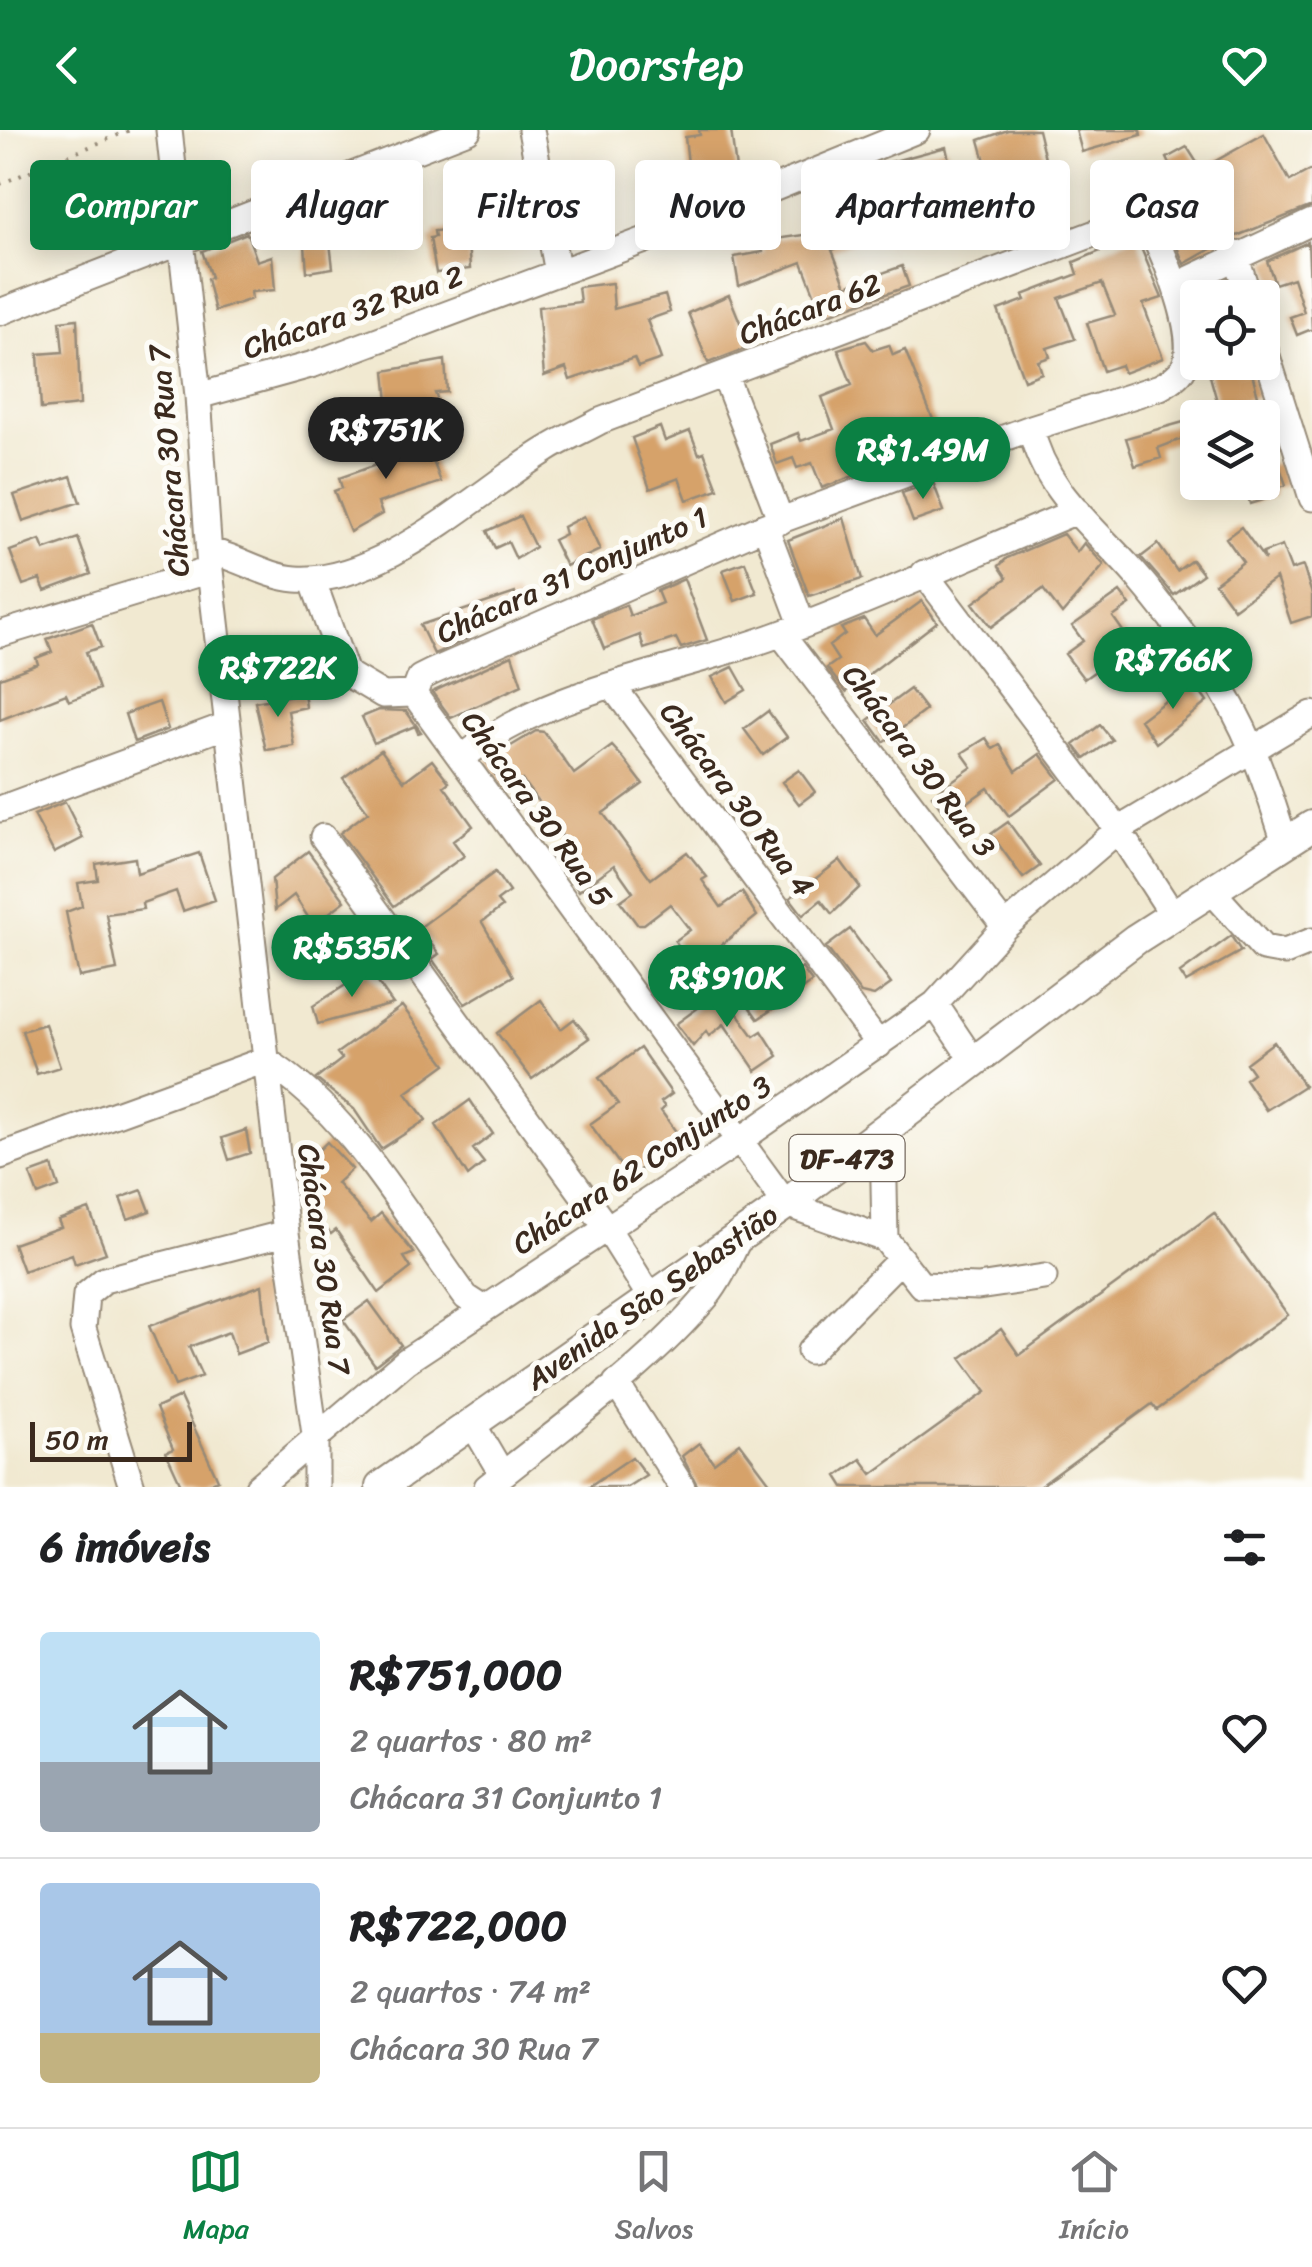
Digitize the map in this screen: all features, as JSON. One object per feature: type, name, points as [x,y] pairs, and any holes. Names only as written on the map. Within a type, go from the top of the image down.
[{"type":"main road","name":"Avenida São Sebastião","points":[[381,1487],[786,1204],[1172,915],[1312,826]]},
{"type":"street","name":"Chácara 30 Rua 7","points":[[170,130],[173,160]]},
{"type":"street","points":[[231,221],[468,130]]},
{"type":"street","points":[[530,130],[558,273]]},
{"type":"street","name":"Chácara 32 Rua 2","points":[[198,396],[314,364],[558,273],[917,130]]},
{"type":"street","points":[[1175,286],[1235,254],[1312,222]]},
{"type":"street","name":"Chácara 62","points":[[725,376],[1090,238]]},
{"type":"street","points":[[0,312],[156,250]]},
{"type":"street","name":"Chácara 30 Rua 7","points":[[182,250],[198,396],[209,560],[286,1234],[316,1441],[316,1487]]},
{"type":"street","name":"Chácara 31 Conjunto 1","points":[[414,694],[420,678],[432,672],[773,523],[1031,428],[1160,387],[1177,376],[1188,355],[1175,286],[1158,250]]},
{"type":"street","points":[[1235,254],[1243,280]]},
{"type":"street","points":[[0,634],[209,560],[292,579],[312,579],[364,566],[423,534],[548,448],[600,421],[725,376],[773,523]]},
{"type":"street","points":[[1275,380],[1312,498]]},
{"type":"street","points":[[1031,428],[1053,483],[1144,583],[1210,671],[1256,751],[1285,843]]},
{"type":"street","points":[[462,758],[494,732],[532,714],[668,666],[791,629],[1077,511]]},
{"type":"street","name":"Chácara 30 Rua 3","points":[[773,523],[791,629],[1005,927]]},
{"type":"street","points":[[924,573],[1118,830],[1172,915]]},
{"type":"street","points":[[312,579],[346,673],[383,695],[414,694]]},
{"type":"street","name":"Chácara 30 Rua 4","points":[[614,688],[879,1045]]},
{"type":"street","name":"Chácara 30 Rua 5","points":[[414,694],[786,1204]]},
{"type":"street","name":"Chácara 62 Conjunto 3","points":[[483,1308],[740,1141],[935,1004],[1005,927],[1118,830],[1256,751],[1312,714]]},
{"type":"street","points":[[0,809],[227,725]]},
{"type":"street","points":[[322,837],[607,1228],[651,1298]]},
{"type":"street","points":[[1211,890],[1264,948],[1286,952],[1312,941]]},
{"type":"street","points":[[935,1004],[974,1062]]},
{"type":"street","points":[[0,1156],[265,1060],[295,1078],[330,1114],[466,1297],[483,1308]]},
{"type":"street","points":[[810,1351],[893,1249],[883,1131]]},
{"type":"street","points":[[786,1204],[893,1249],[921,1285],[942,1289],[1044,1277]]},
{"type":"street","points":[[132,1487],[83,1329],[86,1295],[104,1280],[286,1234]]},
{"type":"street","points":[[472,1424],[495,1481],[616,1382],[708,1294],[740,1236]]},
{"type":"street","name":"Chácara 30 Rua 7","points":[[316,1441],[406,1361],[483,1308]]},
{"type":"street","points":[[618,1322],[640,1360]]},
{"type":"street","points":[[616,1382],[682,1487]]},
{"type":"street","points":[[258,1487],[316,1441]]},
{"type":"path","points":[[0,184],[130,130]]},
{"type":"building","points":[[699,130],[731,130],[735,160],[688,160],[685,137],[700,135]]},
{"type":"building","points":[[1008,130],[1038,130],[1045,160],[985,160],[979,140]]},
{"type":"building","points":[[1076,130],[1140,130],[1141,135],[1082,152]]},
{"type":"building","points":[[1264,134],[1290,181],[1312,169],[1312,206],[1234,237],[1234,160],[1217,160]]},
{"type":"building","points":[[946,147],[949,160],[898,160]]},
{"type":"building","points":[[1187,147],[1195,160],[1168,160],[1167,158]]},
{"type":"building","points":[[443,230],[443,250],[469,250],[470,269],[436,273],[430,238],[435,237],[434,231]]},
{"type":"building","points":[[247,233],[257,261],[272,256],[275,290],[251,292],[252,299],[215,311],[207,279],[211,277],[202,251],[231,250],[231,239]]},
{"type":"building","points":[[801,235],[801,250],[832,250],[846,286],[902,266],[909,286],[823,316],[802,262],[739,286],[734,257],[781,250],[781,238]]},
{"type":"building","points":[[1308,242],[1312,329],[1297,335],[1290,317],[1304,312],[1293,278],[1274,280],[1267,261]]},
{"type":"building","points":[[305,250],[331,250],[333,268],[307,272]]},
{"type":"building","points":[[1103,250],[1142,250],[1162,298],[1143,304],[1163,358],[1124,373],[1121,365],[1103,371],[1087,323],[1115,315],[1102,283],[1059,298],[1075,339],[1047,348],[1050,357],[1038,361],[1042,373],[1024,380],[998,310],[1025,300],[1023,295],[1078,274],[1074,262]]},
{"type":"building","points":[[1178,250],[1209,250],[1184,264]]},
{"type":"building","points":[[612,283],[614,309],[665,295],[670,312],[647,320],[661,359],[638,367],[634,358],[570,380],[566,368],[544,376],[538,307],[580,302],[578,287]]},
{"type":"building","points":[[729,295],[750,347],[708,363],[688,313]]},
{"type":"building","points":[[77,319],[80,405],[41,409],[38,354],[63,352],[60,321]]},
{"type":"building","points":[[866,341],[873,350],[889,345],[893,355],[905,350],[936,427],[887,453],[890,462],[822,488],[812,463],[797,468],[793,458],[777,464],[770,444],[798,433],[801,441],[834,429],[822,397],[852,385],[838,349]]},
{"type":"building","points":[[445,360],[447,392],[435,393],[452,439],[428,448],[414,410],[389,412],[385,371]]},
{"type":"building","points":[[1211,380],[1254,380],[1258,396],[1217,400]]},
{"type":"building","points":[[1180,423],[1180,440],[1158,448],[1161,458],[1135,466],[1126,438]]},
{"type":"building","points":[[660,427],[665,441],[690,431],[699,454],[704,452],[718,489],[687,500],[679,478],[650,489],[632,438]]},
{"type":"building","points":[[424,437],[441,482],[378,503],[382,514],[350,532],[334,491],[342,488],[339,478],[393,459],[390,449]]},
{"type":"building","points":[[71,476],[80,502],[23,521],[14,495]]},
{"type":"building","points":[[933,482],[944,511],[913,522],[902,493]]},
{"type":"building","points":[[520,516],[535,547],[516,559],[508,542],[495,548],[487,531]]},
{"type":"building","points":[[584,516],[600,550],[566,566],[553,540],[565,534],[563,527]]},
{"type":"building","points":[[844,518],[862,579],[809,596],[788,540]]},
{"type":"building","points":[[1241,527],[1265,560],[1263,553],[1282,546],[1291,570],[1303,566],[1312,594],[1312,616],[1291,623],[1276,578],[1234,609],[1215,583],[1243,562],[1226,538]]},
{"type":"building","points":[[1063,534],[1077,552],[1084,543],[1104,565],[1062,614],[1043,589],[991,627],[973,603],[1007,578],[999,566],[1007,558]]},
{"type":"building","points":[[78,538],[91,574],[45,591],[40,579],[23,585],[10,551],[40,540],[44,550]]},
{"type":"building","points":[[1158,544],[1177,571],[1192,560],[1203,574],[1174,595],[1141,557]]},
{"type":"building","points":[[745,562],[757,593],[735,601],[723,570]]},
{"type":"building","points":[[684,579],[707,640],[681,648],[676,638],[644,649],[640,635],[604,649],[592,619],[626,605],[630,616],[662,603],[657,591]]},
{"type":"building","points":[[1120,592],[1130,605],[1113,617],[1132,644],[1122,652],[1134,669],[1113,684],[1101,667],[1084,679],[1065,654],[1083,641],[1072,626]]},
{"type":"building","points":[[515,593],[520,609],[465,628],[470,638],[434,654],[420,625]]},
{"type":"building","points":[[922,601],[937,622],[846,692],[827,668],[838,660],[829,646],[845,634],[841,628],[864,619],[875,635]]},
{"type":"building","points":[[92,623],[101,647],[86,652],[99,689],[69,701],[66,694],[0,720],[0,678],[38,664],[36,658],[52,652],[47,639]]},
{"type":"building","points":[[512,655],[522,685],[451,718],[432,692]]},
{"type":"building","points":[[733,667],[746,690],[726,702],[712,677]]},
{"type":"building","points":[[1192,681],[1207,702],[1156,743],[1140,720]]},
{"type":"building","points":[[910,689],[926,710],[884,742],[868,720]]},
{"type":"building","points":[[304,693],[306,707],[288,711],[294,746],[266,750],[255,702]]},
{"type":"building","points":[[159,702],[168,729],[134,742],[125,714]]},
{"type":"building","points":[[379,710],[406,711],[421,732],[415,726],[374,743],[362,717]]},
{"type":"building","points":[[768,711],[787,737],[763,755],[744,729]]},
{"type":"building","points":[[1100,725],[1112,740],[1085,759],[1074,745]]},
{"type":"building","points":[[536,731],[544,732],[574,774],[612,746],[624,759],[643,784],[603,813],[651,879],[687,852],[707,877],[702,880],[721,907],[742,892],[757,916],[694,967],[675,941],[690,930],[670,904],[644,924],[637,924],[620,901],[633,892],[614,865],[579,891],[560,865],[574,854],[548,815],[522,780],[506,791],[486,761]]},
{"type":"building","points":[[986,738],[993,749],[1000,745],[1016,771],[1040,754],[1059,779],[1009,816],[988,788],[947,817],[932,795],[972,767],[962,753]]},
{"type":"building","points":[[381,750],[404,781],[432,760],[449,782],[444,786],[473,826],[453,841],[464,856],[394,906],[340,833],[368,812],[343,778]]},
{"type":"building","points":[[799,770],[815,792],[799,804],[782,782]]},
{"type":"building","points":[[65,802],[83,838],[54,853],[34,815]]},
{"type":"building","points":[[1008,822],[1040,866],[1023,878],[991,834]]},
{"type":"building","points":[[308,851],[345,901],[313,925],[294,895],[275,910],[272,879]]},
{"type":"building","points":[[199,853],[215,900],[183,911],[176,891],[142,903],[143,909],[106,914],[117,970],[79,977],[66,912],[82,906],[78,883],[98,880],[96,864],[135,858],[137,873]]},
{"type":"building","points":[[840,860],[860,887],[832,914],[821,900],[803,915],[790,898]]},
{"type":"building","points":[[495,872],[509,892],[497,901],[502,907],[482,922],[513,976],[465,1004],[432,959],[439,954],[419,928]]},
{"type":"building","points":[[850,929],[891,984],[874,996],[861,993],[826,947]]},
{"type":"building","points":[[1231,936],[1241,951],[1186,982],[1180,973]]},
{"type":"building","points":[[802,968],[812,982],[758,1019],[750,1008]]},
{"type":"building","points":[[369,970],[393,1004],[318,1024],[313,1006]]},
{"type":"building","points":[[721,991],[754,1036],[762,1031],[778,1056],[756,1071],[724,1024],[709,1036],[706,1031],[693,1046],[676,1024]]},
{"type":"building","points":[[541,1000],[561,1029],[574,1019],[589,1038],[532,1079],[497,1033]]},
{"type":"building","points":[[402,1006],[446,1064],[406,1093],[426,1120],[381,1149],[354,1109],[316,1079],[342,1059],[337,1053]]},
{"type":"building","points":[[45,1024],[60,1067],[37,1074],[22,1031]]},
{"type":"building","points":[[1274,1042],[1304,1086],[1266,1110],[1245,1079],[1253,1073],[1246,1063]]},
{"type":"building","points":[[640,1048],[672,1094],[661,1102],[665,1107],[661,1111],[682,1140],[629,1177],[590,1124],[618,1104],[599,1078]]},
{"type":"building","points":[[470,1100],[493,1134],[473,1149],[484,1163],[468,1176],[436,1125]]},
{"type":"building","points":[[246,1130],[250,1153],[229,1160],[222,1138]]},
{"type":"building","points":[[327,1142],[352,1169],[337,1183],[371,1222],[381,1213],[414,1253],[404,1257],[411,1268],[379,1293],[336,1230],[331,1234],[306,1206],[299,1169]]},
{"type":"building","points":[[52,1166],[59,1187],[38,1195],[30,1174]]},
{"type":"building","points":[[142,1190],[150,1211],[128,1219],[120,1198]]},
{"type":"building","points":[[89,1209],[106,1253],[75,1264],[72,1254],[23,1271],[13,1244],[61,1227],[58,1220]]},
{"type":"building","points":[[1214,1213],[1288,1315],[1157,1410],[1152,1404],[1039,1487],[844,1487],[837,1476],[861,1459],[872,1474],[986,1392],[961,1358],[1001,1329],[1019,1355]]},
{"type":"building","points":[[262,1285],[268,1342],[236,1354],[229,1332],[189,1347],[202,1376],[175,1386],[149,1326]]},
{"type":"building","points":[[369,1301],[401,1345],[375,1365],[343,1320]]},
{"type":"building","points":[[180,1397],[218,1480],[203,1487],[182,1487],[166,1452],[173,1449],[156,1408]]},
{"type":"building","points":[[699,1443],[714,1463],[740,1443],[773,1487],[698,1487],[682,1456]]},
{"type":"building","points":[[632,1457],[646,1475],[627,1487],[588,1487]]}]
